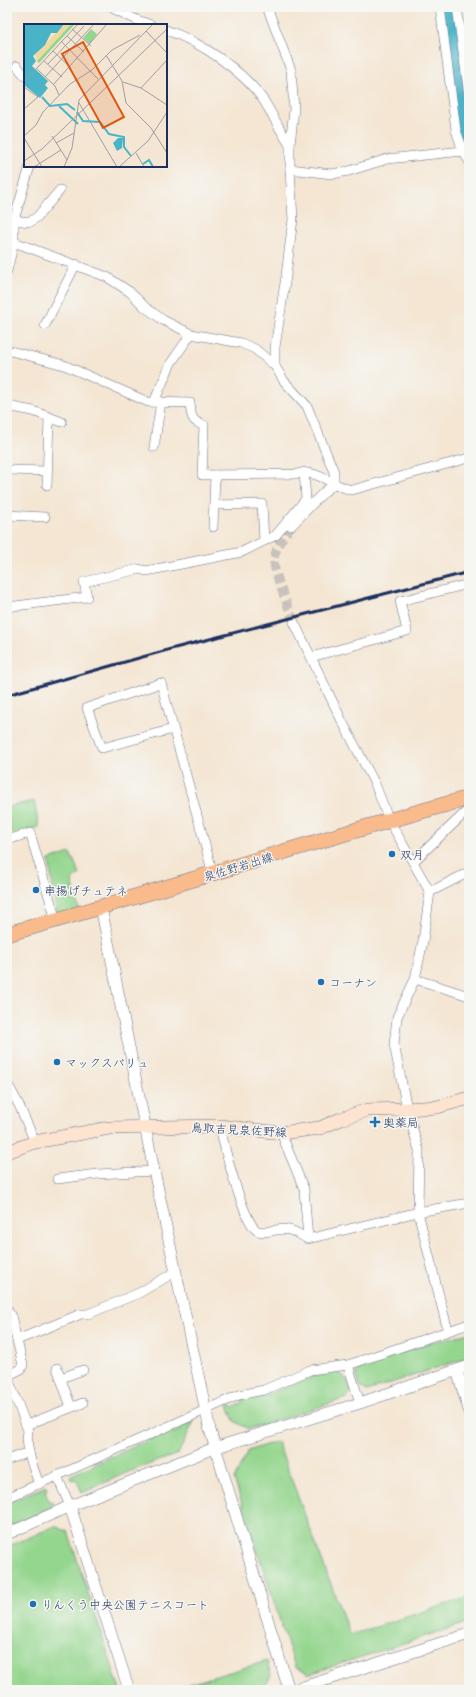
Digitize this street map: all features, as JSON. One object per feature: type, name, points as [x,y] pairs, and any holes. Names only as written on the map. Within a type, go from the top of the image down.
[{"type":"main road","name":"泉佐野岩出線","points":[[7,934],[389,820],[469,798]]},
{"type":"main road","name":"鳥取吉見泉佐野線","points":[[7,1152],[34,1142],[109,1128],[146,1126],[220,1126],[281,1133],[320,1128],[367,1110],[437,1107],[469,1098]]},
{"type":"street","points":[[110,7],[137,23]]},
{"type":"street","points":[[267,7],[291,70],[294,109],[290,145],[293,218],[275,347],[274,366]]},
{"type":"street","points":[[440,7],[456,130],[463,151],[469,161]]},
{"type":"street","points":[[458,7],[469,96]]},
{"type":"street","points":[[167,30],[178,34],[216,56],[241,76],[263,100],[290,145]]},
{"type":"street","points":[[17,66],[24,75]]},
{"type":"street","points":[[290,169],[332,174],[349,171],[387,159],[463,151]]},
{"type":"street","points":[[7,271],[14,242],[10,218],[30,167]]},
{"type":"street","points":[[10,218],[30,222],[37,217],[60,190]]},
{"type":"street","points":[[14,242],[76,264],[107,277],[130,292],[151,311],[191,334],[241,343],[255,349],[274,366],[284,381],[307,406],[334,472],[334,484]]},
{"type":"street","points":[[45,324],[76,264]]},
{"type":"street","points":[[154,447],[157,402],[172,363],[191,334]]},
{"type":"street","points":[[7,350],[64,365],[148,402],[190,403],[191,417],[196,423],[204,425],[202,475],[297,474],[304,472],[320,477],[343,488],[352,490],[469,458]]},
{"type":"street","points":[[7,406],[33,411],[62,422]]},
{"type":"street","points":[[47,485],[49,418]]},
{"type":"street","points":[[7,470],[47,471]]},
{"type":"street","points":[[7,607],[87,597],[84,582],[139,569],[146,571],[242,552],[276,535],[306,499],[304,472]]},
{"type":"street","points":[[213,527],[215,475]]},
{"type":"street","points":[[291,526],[324,492],[334,484]]},
{"type":"street","points":[[214,505],[262,504],[264,541]]},
{"type":"street","points":[[7,515],[45,517]]},
{"type":"street","points":[[311,657],[407,631],[400,601],[469,584]]},
{"type":"street","points":[[294,622],[341,720],[375,784],[389,820],[414,861],[430,892],[423,941],[415,979],[397,1017],[394,1044],[407,1109],[419,1150],[418,1212],[448,1331]]},
{"type":"street","points":[[173,729],[102,748],[87,708],[161,683],[212,874]]},
{"type":"street","points":[[414,861],[469,809]]},
{"type":"street","points":[[7,840],[30,833],[56,920]]},
{"type":"street","points":[[430,892],[469,872]]},
{"type":"street","points":[[101,907],[175,1272],[214,1448],[289,1690]]},
{"type":"street","points":[[415,979],[469,996]]},
{"type":"street","points":[[7,1083],[19,1105],[34,1142]]},
{"type":"street","points":[[220,1126],[226,1157],[252,1228],[259,1231],[288,1229],[308,1239],[418,1212],[469,1203]]},
{"type":"street","points":[[281,1133],[304,1189],[308,1239]]},
{"type":"street","points":[[57,1179],[98,1174],[154,1171]]},
{"type":"street","points":[[17,1340],[81,1314],[88,1314],[139,1293],[175,1272]]},
{"type":"street","points":[[7,1309],[11,1316],[23,1366],[22,1369],[7,1376],[26,1425],[29,1452],[39,1484]]},
{"type":"street","points":[[7,1498],[239,1395],[264,1390],[310,1370],[348,1365],[469,1324]]},
{"type":"street","points":[[348,1365],[360,1403]]},
{"type":"street","points":[[7,1534],[70,1506],[214,1448],[360,1403],[469,1366]]},
{"type":"street","points":[[57,1368],[71,1407]]},
{"type":"street","points":[[61,1378],[83,1370]]},
{"type":"street","points":[[457,1371],[469,1410]]},
{"type":"street","points":[[26,1425],[83,1403]]},
{"type":"street","points":[[7,1460],[29,1452]]},
{"type":"street","points":[[57,1476],[70,1506],[129,1690]]},
{"type":"street","points":[[294,1690],[469,1634]]},
{"type":"green space","points":[[34,801],[39,827],[11,834],[7,807]]},
{"type":"green space","points":[[70,853],[80,874],[72,880],[79,911],[57,918],[49,860]]},
{"type":"green space","points":[[469,1333],[469,1357],[367,1391],[360,1387],[356,1374],[360,1367],[429,1343]]},
{"type":"green space","points":[[334,1371],[341,1374],[348,1382],[351,1390],[347,1398],[249,1429],[234,1421],[228,1405],[230,1404],[233,1407],[242,1403],[242,1399],[267,1395],[317,1374]]},
{"type":"green space","points":[[194,1420],[178,1454],[128,1472],[82,1493],[76,1479],[72,1480],[71,1475],[171,1430],[173,1433],[182,1429],[181,1425]]},
{"type":"green space","points":[[277,1441],[350,1635],[469,1597],[469,1622],[309,1674],[295,1667],[234,1479],[248,1451]]},
{"type":"green space","points":[[46,1486],[47,1490],[45,1491],[49,1502],[52,1501],[54,1506],[7,1528],[7,1503]]},
{"type":"green space","points":[[55,1526],[68,1532],[120,1690],[7,1690],[7,1547]]},
{"type":"green space","points":[[267,1661],[271,1675],[264,1688],[259,1690],[169,1690]]},
{"type":"waterway","points":[[447,7],[463,127],[469,134]]},
{"type":"tunnel","points":[[291,526],[281,541],[274,559],[274,564],[278,580],[294,622]]},
{"type":"railway","points":[[7,695],[171,649],[469,572]]},
{"type":"place","name":"双月","points":[[392,854]]},
{"type":"place","name":"串揚げチュテネ","points":[[36,890]]},
{"type":"place","name":"コーナン","points":[[321,982]]},
{"type":"place","name":"マックスバリュ","points":[[57,1062]]},
{"type":"place","name":"奥薬局","points":[[375,1122]]},
{"type":"place","name":"りんくう中央公園テニスコート","points":[[33,1604]]}]
